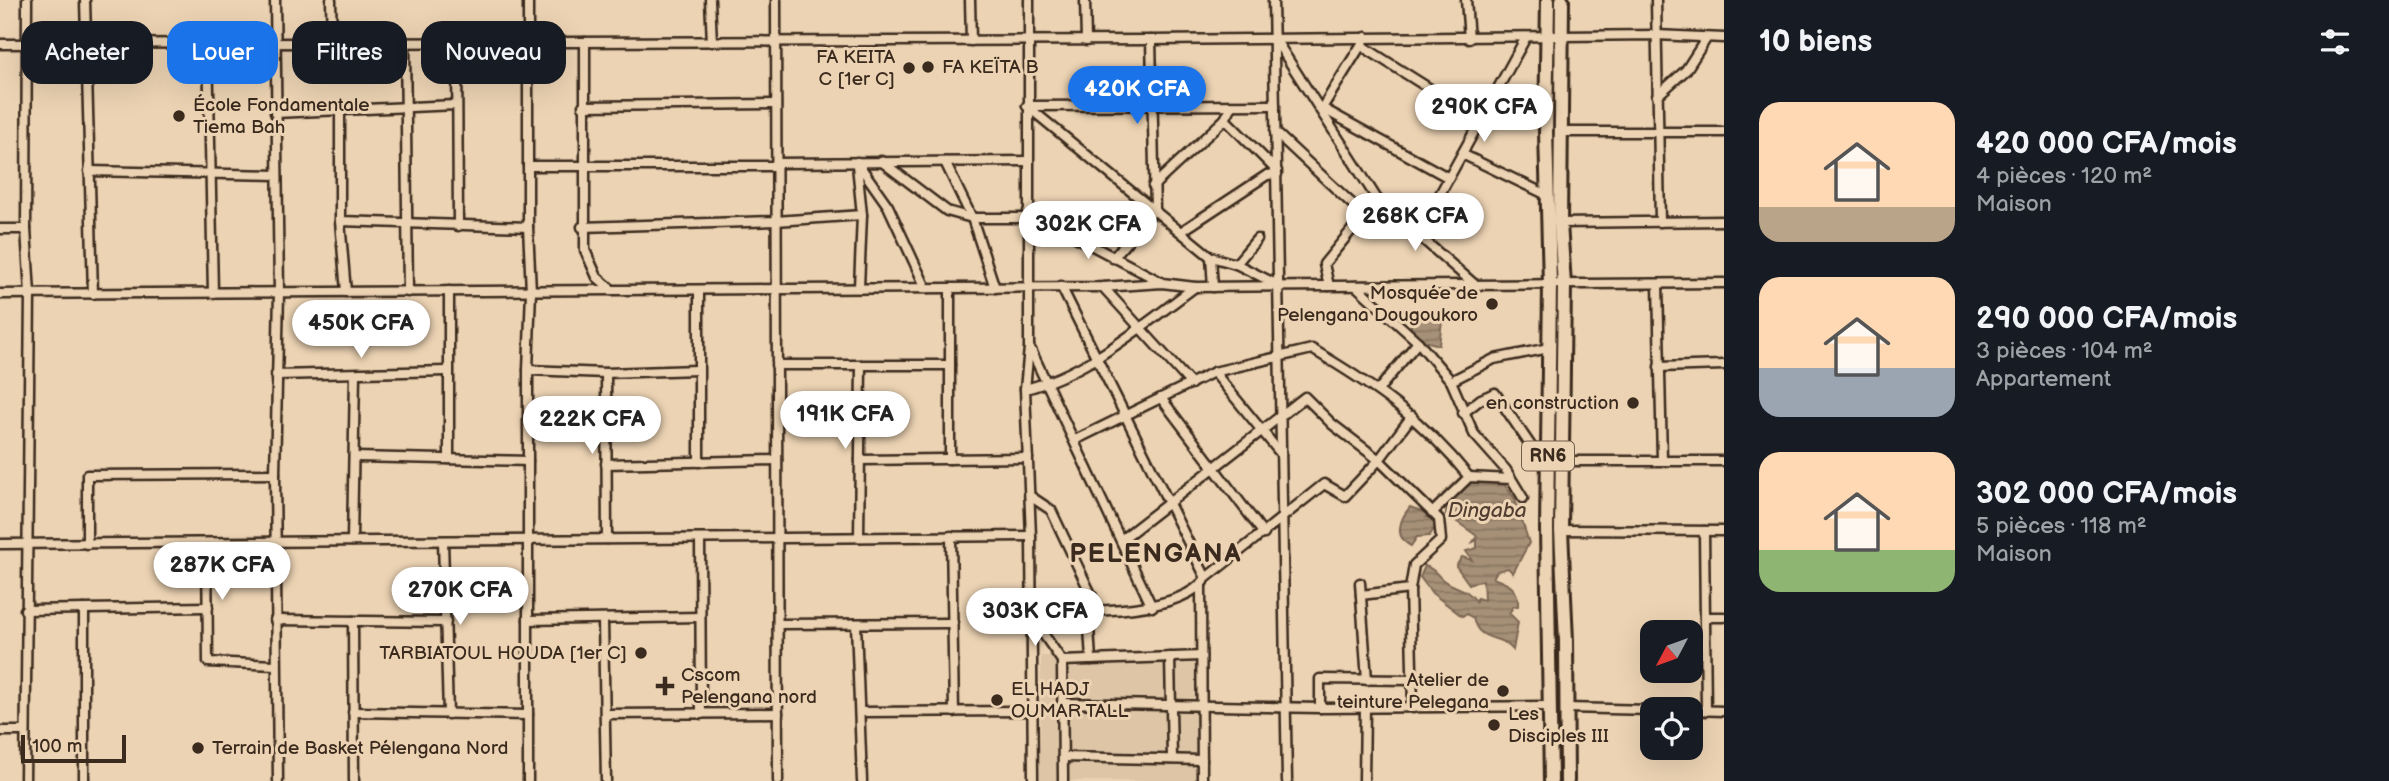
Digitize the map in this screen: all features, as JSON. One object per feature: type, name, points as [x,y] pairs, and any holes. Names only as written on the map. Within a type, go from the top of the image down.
[{"type":"highway","name":"RN6","points":[[1548,0],[1548,450],[1566,641],[1567,781]]},
{"type":"highway","name":"RN6","points":[[1551,781],[1554,530],[1561,461],[1564,285],[1560,223],[1562,0]]},
{"type":"street","points":[[27,0],[27,21]]},
{"type":"street","points":[[85,0],[85,21]]},
{"type":"street","points":[[275,0],[276,21]]},
{"type":"street","points":[[331,0],[331,21]]},
{"type":"street","points":[[528,0],[528,21]]},
{"type":"street","points":[[710,0],[712,42]]},
{"type":"street","points":[[776,0],[778,781]]},
{"type":"street","points":[[970,0],[971,41]]},
{"type":"street","points":[[1029,0],[1029,348],[1025,389],[1031,536],[1033,781]]},
{"type":"street","points":[[1085,0],[1086,40]]},
{"type":"street","points":[[1273,0],[1287,781]]},
{"type":"street","points":[[1466,0],[1469,39]]},
{"type":"street","points":[[1656,0],[1660,222]]},
{"type":"street","points":[[566,42],[1030,41],[1274,37],[1364,41],[1656,35],[1724,38]]},
{"type":"street","points":[[1274,37],[1322,108],[1377,199],[1474,284]]},
{"type":"street","points":[[1417,236],[1525,39]]},
{"type":"street","points":[[1657,96],[1686,71],[1706,39]]},
{"type":"street","points":[[1113,258],[1156,209],[1150,106],[1151,40]]},
{"type":"street","points":[[1322,108],[1364,41]]},
{"type":"street","points":[[1364,41],[1481,121]]},
{"type":"street","points":[[585,42],[582,227],[589,264],[612,290]]},
{"type":"street","points":[[0,44],[21,44]]},
{"type":"street","points":[[25,781],[30,294],[26,229],[28,84]]},
{"type":"street","points":[[86,84],[93,294]]},
{"type":"street","points":[[208,84],[208,172],[213,293]]},
{"type":"street","points":[[276,84],[275,175],[279,292],[275,474],[278,542],[275,620],[278,781]]},
{"type":"street","points":[[406,84],[408,292]]},
{"type":"street","points":[[456,84],[458,226]]},
{"type":"street","points":[[528,781],[528,370],[531,291],[528,227],[529,84]]},
{"type":"street","points":[[583,106],[776,104]]},
{"type":"street","points":[[275,113],[456,105]]},
{"type":"street","points":[[1027,106],[1275,105]]},
{"type":"street","points":[[1027,106],[1156,209],[1211,257],[1236,264],[1278,285]]},
{"type":"street","points":[[1153,186],[1225,118],[1232,106]]},
{"type":"street","points":[[1322,108],[1449,178]]},
{"type":"street","points":[[340,111],[340,221],[346,292]]},
{"type":"street","points":[[1225,118],[1277,172]]},
{"type":"street","points":[[1275,132],[1364,215]]},
{"type":"street","points":[[1561,132],[1724,132]]},
{"type":"street","points":[[1462,154],[1547,195]]},
{"type":"street","points":[[528,166],[776,165],[881,161],[1028,162]]},
{"type":"street","points":[[881,161],[947,211],[972,218],[1027,215],[1162,283]]},
{"type":"street","points":[[857,162],[862,215],[859,287]]},
{"type":"street","points":[[857,162],[888,206],[926,288]]},
{"type":"street","points":[[945,162],[972,218],[995,288]]},
{"type":"street","points":[[89,171],[275,175]]},
{"type":"street","points":[[1182,231],[1268,175],[1277,172]]},
{"type":"street","points":[[1329,286],[1324,264],[1377,199]]},
{"type":"street","points":[[582,227],[776,221],[862,215]]},
{"type":"street","points":[[340,221],[528,227]]},
{"type":"street","points":[[1560,223],[1724,221]]},
{"type":"street","points":[[0,229],[26,229]]},
{"type":"street","points":[[1236,264],[1257,239]]},
{"type":"street","points":[[1211,257],[1213,287]]},
{"type":"street","points":[[0,294],[1027,288],[1162,283],[1195,287],[1724,284]]},
{"type":"street","points":[[1658,284],[1662,460]]},
{"type":"street","points":[[1061,286],[1169,503],[1204,582],[1201,656],[1202,781]]},
{"type":"street","points":[[1356,286],[1418,342],[1451,381],[1474,434],[1523,498]]},
{"type":"street","points":[[1103,287],[1191,384]]},
{"type":"street","points":[[1025,389],[1046,384],[1096,357],[1195,287]]},
{"type":"street","points":[[950,288],[950,459]]},
{"type":"street","points":[[699,290],[699,462]]},
{"type":"street","points":[[449,291],[449,459]]},
{"type":"street","points":[[1379,389],[1418,342]]},
{"type":"street","points":[[1029,348],[1152,607]]},
{"type":"street","points":[[1451,381],[1494,359],[1549,348]]},
{"type":"street","points":[[1075,440],[1214,372],[1312,349],[1379,389],[1443,444],[1469,477]]},
{"type":"street","points":[[776,365],[950,365]]},
{"type":"street","points":[[859,537],[861,365]]},
{"type":"street","points":[[1659,367],[1724,365]]},
{"type":"street","points":[[276,376],[447,370]]},
{"type":"street","points":[[528,370],[606,373],[697,370]]},
{"type":"street","points":[[1214,372],[1281,455]]},
{"type":"street","points":[[606,373],[607,539]]},
{"type":"street","points":[[352,541],[356,457],[355,375]]},
{"type":"street","points":[[1463,413],[1495,393],[1532,449],[1548,450]]},
{"type":"street","points":[[1121,540],[1305,397],[1332,424],[1379,460],[1439,519],[1441,540],[1414,565],[1410,589],[1413,708]]},
{"type":"street","points":[[1161,398],[1264,534]]},
{"type":"street","points":[[1032,615],[1152,607],[1204,582],[1324,484],[1345,496],[1379,460],[1412,416]]},
{"type":"street","points":[[356,457],[528,461]]},
{"type":"street","points":[[860,460],[1028,458]]},
{"type":"street","points":[[606,464],[777,460]]},
{"type":"street","points":[[1561,461],[1724,461]]},
{"type":"street","points":[[88,544],[86,475],[275,474]]},
{"type":"street","points":[[1432,513],[1469,477],[1511,479]]},
{"type":"street","points":[[1030,496],[1051,510],[1099,611]]},
{"type":"street","points":[[1554,530],[1724,531]]},
{"type":"street","points":[[1704,531],[1706,711]]},
{"type":"street","points":[[951,536],[954,712]]},
{"type":"street","points":[[0,544],[1031,536]]},
{"type":"street","points":[[700,539],[701,714]]},
{"type":"street","points":[[443,541],[448,714]]},
{"type":"street","points":[[207,543],[208,662],[276,664]]},
{"type":"street","points":[[1360,583],[1367,680]]},
{"type":"street","points":[[1361,595],[1410,589]]},
{"type":"street","points":[[25,610],[208,607]]},
{"type":"street","points":[[84,609],[84,781]]},
{"type":"street","points":[[1088,611],[1091,660]]},
{"type":"street","points":[[1032,615],[1062,661],[1063,781]]},
{"type":"street","points":[[528,620],[603,621],[700,617]]},
{"type":"street","points":[[1705,617],[1724,617]]},
{"type":"street","points":[[275,620],[446,622]]},
{"type":"street","points":[[353,621],[354,781]]},
{"type":"street","points":[[603,621],[606,781]]},
{"type":"street","points":[[778,624],[953,623]]},
{"type":"street","points":[[856,624],[862,781]]},
{"type":"street","points":[[1062,661],[1201,656]]},
{"type":"street","points":[[1170,657],[1172,759]]},
{"type":"street","points":[[1320,708],[1320,679],[1412,680]]},
{"type":"street","points":[[1062,703],[1320,708],[1550,706]]},
{"type":"street","points":[[1364,781],[1365,708]]},
{"type":"street","points":[[1566,708],[1640,710]]},
{"type":"street","points":[[860,712],[1033,711]]},
{"type":"street","points":[[1703,711],[1724,711]]},
{"type":"street","points":[[353,712],[528,715]]},
{"type":"street","points":[[606,714],[778,713]]},
{"type":"street","points":[[0,731],[25,731]]},
{"type":"street","points":[[1063,757],[1202,760]]},
{"type":"shaded area","points":[[1041,656],[1198,658],[1197,781],[1040,781]]},
{"type":"water","points":[[1416,310],[1442,321],[1439,345],[1417,339],[1410,328]]},
{"type":"water","name":"Dingaba","points":[[1502,481],[1515,499],[1529,543],[1513,573],[1508,568],[1497,571],[1493,578],[1508,585],[1517,595],[1518,606],[1514,606],[1509,613],[1518,622],[1513,650],[1502,641],[1480,632],[1473,618],[1466,614],[1462,616],[1432,593],[1420,577],[1425,566],[1429,567],[1476,601],[1477,598],[1484,600],[1483,580],[1469,584],[1456,566],[1462,557],[1472,560],[1466,551],[1477,548],[1477,540],[1473,542],[1477,536],[1446,514],[1447,502],[1468,483]]},
{"type":"water","points":[[1410,507],[1429,514],[1426,517],[1434,519],[1437,525],[1429,536],[1417,537],[1411,546],[1400,533],[1403,517]]},
{"type":"place","name":"FA KEÏTA B","points":[[928,67]]},
{"type":"place","name":"FA KEITA C [1er C]","points":[[909,68]]},
{"type":"place","name":"École Fondamentale Tiema Bah","points":[[179,116]]},
{"type":"place","name":"Mosquée de Pelengana Dougoukoro","points":[[1492,304]]},
{"type":"place","name":"en construction","points":[[1633,403]]},
{"type":"place","name":"TARBIATOUL HOUDA [1er C]","points":[[641,653]]},
{"type":"place","name":"Cscom Pelengana nord","points":[[665,686]]},
{"type":"place","name":"Atelier de teinture Pelegana","points":[[1503,691]]},
{"type":"place","name":"EL HADJ OUMAR TALL","points":[[997,700]]},
{"type":"place","name":"Les Disciples III","points":[[1494,725]]},
{"type":"place","name":"Terrain de Basket Pélengana Nord","points":[[198,748]]},
{"type":"district","name":"PELENGANA","points":[[1156,554]]}]
